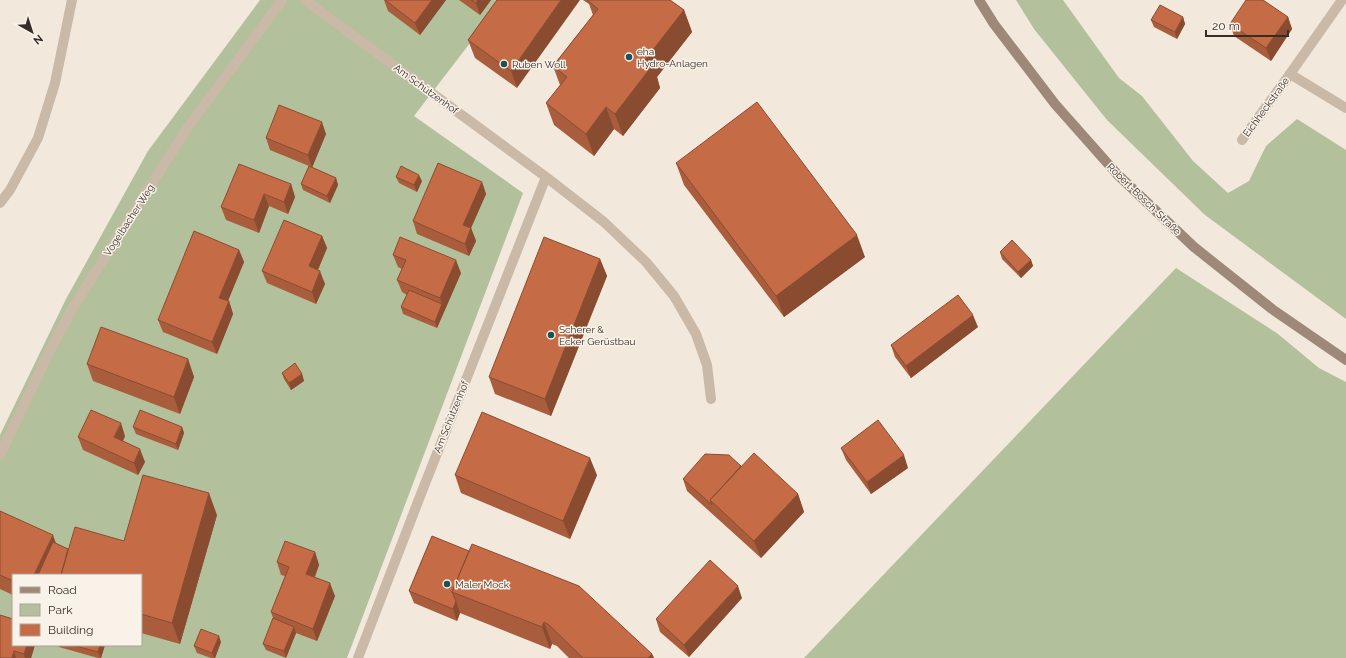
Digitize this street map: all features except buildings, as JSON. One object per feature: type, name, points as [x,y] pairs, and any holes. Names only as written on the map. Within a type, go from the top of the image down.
[{"type":"main road","name":"Robert-Bosch-Straße","points":[[979,0],[994,24],[1055,104],[1117,174],[1194,247],[1272,309],[1346,360]]},
{"type":"street","points":[[0,204],[10,190],[38,138],[55,83],[72,0]]},
{"type":"street","name":"Vogelbacher Weg","points":[[0,455],[49,352],[75,304],[188,127],[282,0]]},
{"type":"street","name":"Am Schützenhof","points":[[305,0],[604,222],[646,262],[674,296],[696,334],[707,365],[711,399]]},
{"type":"street","name":"Eichheckstraße","points":[[1242,140],[1342,0]]},
{"type":"street","name":"Eichheckstraße","points":[[1290,74],[1346,108]]},
{"type":"street","name":"Am Schützenhof","points":[[358,658],[418,499],[546,178]]},
{"type":"green space","points":[[260,0],[503,0],[414,116],[523,193],[347,658],[0,658],[0,435],[66,299],[148,151]]},
{"type":"green space","points":[[1016,0],[1063,0],[1119,78],[1142,96],[1193,161],[1228,193],[1249,181],[1266,146],[1297,119],[1346,150],[1346,319],[1205,215],[1107,120],[1034,29]]},
{"type":"green space","points":[[1176,268],[1278,334],[1319,368],[1346,382],[1346,658],[804,658]]},
{"type":"place","name":"eha Hydro-Anlagen","points":[[629,57]]},
{"type":"place","name":"Ruben Woll","points":[[504,64]]},
{"type":"place","name":"Scherer & Ecker Gerüstbau","points":[[551,335]]},
{"type":"place","name":"Maler Mock","points":[[447,584]]}]
